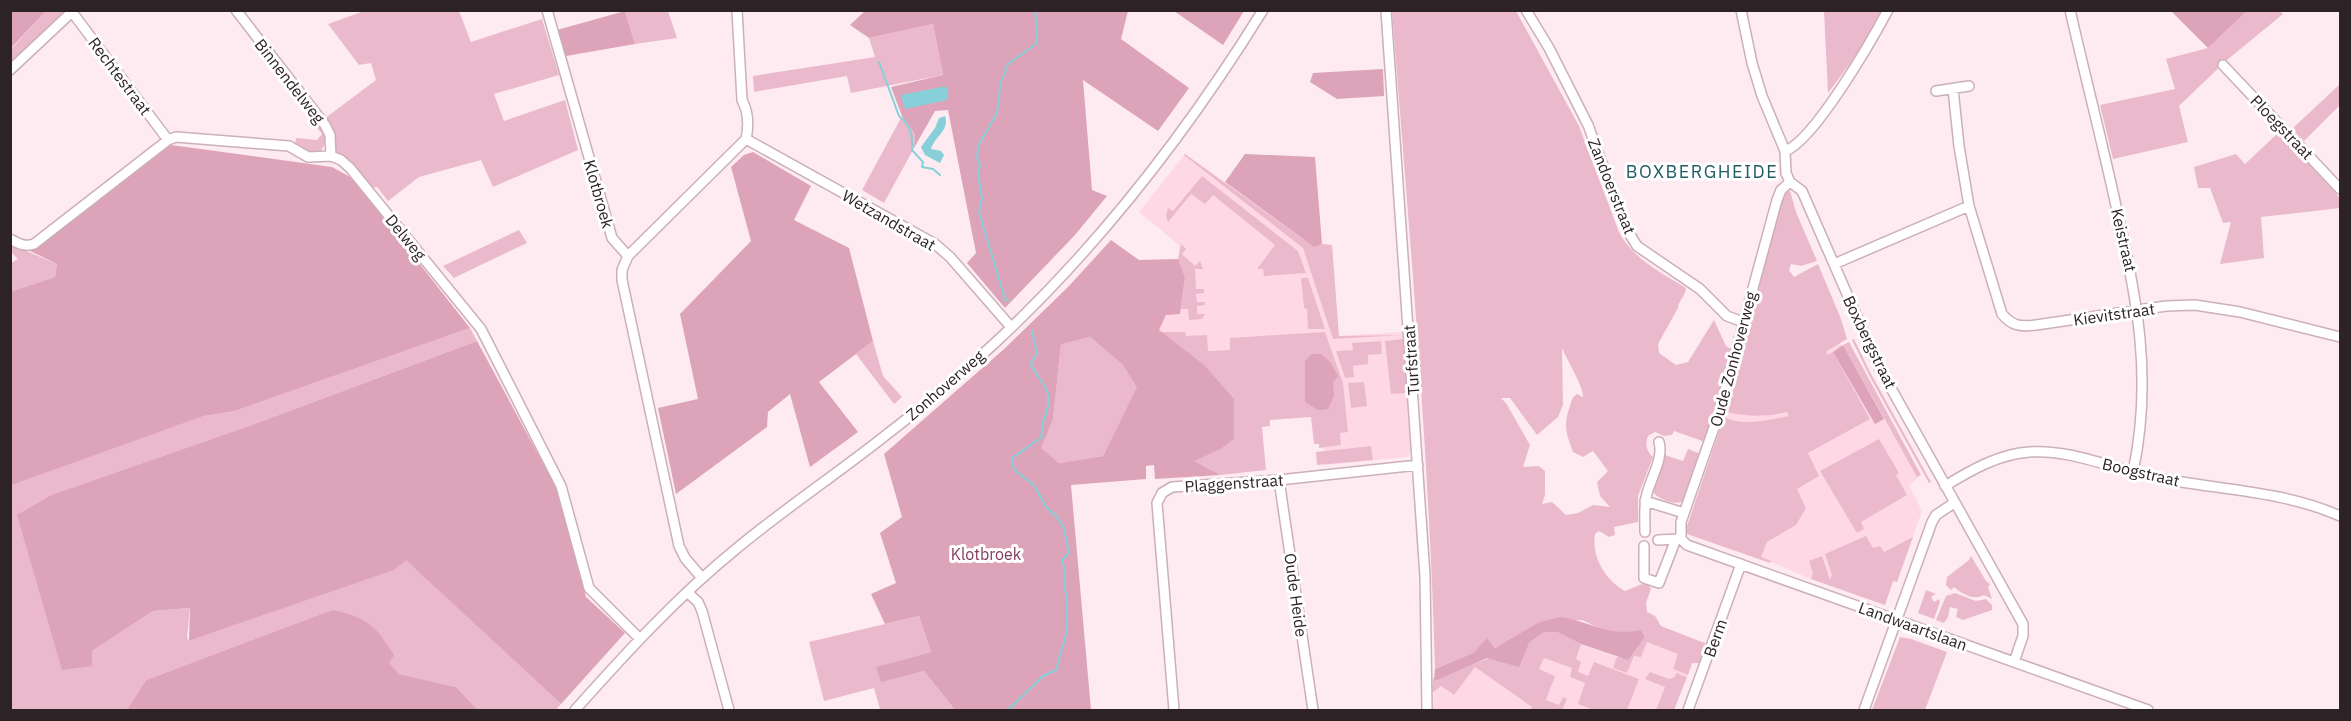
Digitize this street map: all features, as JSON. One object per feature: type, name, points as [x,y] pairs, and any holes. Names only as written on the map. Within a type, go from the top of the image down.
[{"type":"street","name":"Binnendelweg","points":[[236,10],[325,125],[330,135],[331,156]]},
{"type":"street","name":"Klotbroek","points":[[547,10],[612,238],[628,256]]},
{"type":"street","points":[[702,578],[685,558],[679,546],[622,280],[622,270],[628,256],[746,139],[747,109],[742,100],[737,10]]},
{"type":"street","name":"Zonhoverweg","points":[[575,711],[639,639],[702,578],[789,507],[886,436],[1011,327],[1106,226],[1164,155],[1204,101],[1263,10]]},
{"type":"street","name":"Turfstraat","points":[[1386,10],[1425,576],[1427,711]]},
{"type":"street","name":"Zandoerstraat","points":[[1526,10],[1549,48],[1588,124],[1626,228],[1637,246],[1700,289],[1727,316],[1743,322]]},
{"type":"street","name":"Boxbergstraat","points":[[1741,10],[1752,63],[1762,96],[1785,150],[1786,173],[1790,182],[1802,191],[1878,365],[2023,624],[2023,636],[2014,662]]},
{"type":"street","points":[[1785,150],[1797,146],[1841,88],[1854,70],[1888,10]]},
{"type":"street","name":"Keistraat","points":[[2070,10],[2107,165],[2138,311],[2144,389],[2133,472]]},
{"type":"street","points":[[10,70],[73,11]]},
{"type":"street","name":"Rechtestraat","points":[[73,11],[168,140]]},
{"type":"street","name":"Ploegstraat","points":[[2223,64],[2340,189]]},
{"type":"street","points":[[1936,91],[1970,86]]},
{"type":"street","name":"Kievitstraat","points":[[1953,89],[1959,146],[1970,206],[2002,314],[2009,322],[2020,327],[2195,305],[2218,308],[2340,337]]},
{"type":"street","points":[[10,239],[20,245],[34,244],[168,140],[176,137],[289,146],[308,157],[331,156]]},
{"type":"street","name":"Wetzandstraat","points":[[746,139],[935,244],[950,257],[1011,327]]},
{"type":"street","name":"Delweg","points":[[331,156],[341,160],[350,168],[481,329],[561,486],[589,588],[639,639]]},
{"type":"street","name":"Oude Zonhoverweg","points":[[1644,546],[1644,578],[1659,583],[1678,539],[1684,513],[1714,431],[1777,200],[1781,190],[1790,182]]},
{"type":"street","points":[[1834,264],[1970,206]]},
{"type":"street","points":[[1645,532],[1645,501],[1657,463],[1659,442]]},
{"type":"street","name":"Boogstraat","points":[[1945,486],[1997,459],[2027,452],[2060,453],[2133,472],[2284,498],[2313,505],[2340,516]]},
{"type":"street","name":"Plaggenstraat","points":[[1174,711],[1157,503],[1162,493],[1172,487],[1279,480],[1418,465]]},
{"type":"street","name":"Oude Heide","points":[[1279,480],[1313,711]]},
{"type":"street","points":[[1645,501],[1684,513]]},
{"type":"street","points":[[1864,711],[1932,522],[1936,515],[1954,503]]},
{"type":"street","points":[[1658,540],[1678,539]]},
{"type":"street","name":"Landwaartslaan","points":[[1678,539],[1741,564],[2014,662],[2131,708],[2148,711]]},
{"type":"street","name":"Berm","points":[[1688,711],[1741,564]]},
{"type":"street","points":[[687,592],[698,602],[702,610],[729,711]]},
{"type":"shaded area","points":[[46,11],[66,11],[11,65],[11,49]]},
{"type":"shaded area","points":[[364,11],[459,11],[471,42],[542,19],[559,75],[494,94],[504,121],[565,100],[578,150],[493,187],[481,160],[419,177],[388,201],[377,187],[371,188],[335,150],[324,119],[376,80],[371,63],[359,65],[328,24]]},
{"type":"shaded area","points":[[625,11],[668,11],[677,38],[635,44]]},
{"type":"shaded area","points":[[1392,11],[1516,11],[1579,126],[1619,232],[1625,242],[1640,258],[1686,288],[1658,344],[1659,353],[1676,365],[1688,362],[1714,320],[1726,346],[1731,349],[1705,442],[1674,431],[1672,435],[1664,436],[1655,432],[1648,436],[1647,447],[1653,457],[1638,496],[1638,522],[1614,527],[1615,535],[1609,537],[1599,531],[1595,534],[1595,551],[1601,567],[1618,587],[1625,591],[1642,584],[1649,585],[1651,589],[1646,603],[1647,612],[1655,616],[1661,626],[1707,644],[1702,651],[1704,653],[1700,663],[1692,663],[1688,675],[1673,669],[1678,654],[1647,642],[1641,657],[1634,656],[1627,673],[1613,668],[1617,657],[1628,659],[1645,637],[1641,630],[1624,634],[1605,631],[1582,620],[1537,623],[1495,648],[1487,638],[1473,653],[1435,669],[1423,422]],"holes":[[[1562,348],[1583,393],[1583,397],[1577,394],[1574,396],[1568,413],[1566,429],[1569,439],[1573,452],[1583,457],[1593,451],[1608,471],[1597,482],[1600,496],[1610,507],[1593,505],[1578,513],[1566,515],[1552,502],[1542,504],[1545,495],[1545,471],[1539,466],[1523,467],[1530,445],[1501,398],[1510,398],[1537,435],[1558,417],[1563,405]]]},
{"type":"shaded area","points":[[1824,11],[1881,11],[1864,45],[1828,93]]},
{"type":"shaded area","points":[[2247,11],[2280,11],[2283,14],[2227,60],[2179,106],[2188,142],[2113,159],[2100,105],[2175,89],[2166,59],[2208,48]]},
{"type":"shaded area","points":[[933,24],[943,75],[851,93],[847,76],[754,92],[753,76],[875,57],[869,38]]},
{"type":"shaded area","points":[[269,66],[275,67],[323,128],[326,142],[321,151],[308,153],[295,145],[296,138],[317,140],[322,134]]},
{"type":"shaded area","points":[[2340,84],[2340,105],[2304,141],[2292,129]]},
{"type":"shaded area","points":[[902,116],[915,134],[914,148],[884,203],[862,190]]},
{"type":"shaded area","points":[[2279,132],[2340,198],[2340,208],[2261,217],[2264,258],[2220,264],[2231,222],[2223,223],[2210,188],[2198,188],[2194,167],[2236,154],[2245,164]]},
{"type":"shaded area","points":[[1185,154],[1314,247],[1322,244],[1332,245],[1338,336],[1402,332],[1411,449],[1408,457],[1326,465],[1311,372],[1204,365],[1159,330],[1185,277],[1178,259],[1180,246],[1139,212]]},
{"type":"shaded area","points":[[1185,154],[1314,247],[1322,244],[1332,245],[1339,336],[1403,335],[1333,339],[1303,248]]},
{"type":"shaded area","points":[[1202,176],[1298,251],[1306,273],[1264,276],[1263,269],[1257,269],[1275,245],[1213,195],[1205,204],[1191,194],[1168,222],[1166,216],[1168,208],[1173,211]]},
{"type":"shaded area","points":[[1790,191],[1796,212],[1817,261],[1801,266],[1791,264],[1789,270],[1794,277],[1818,264],[1847,339],[1827,351],[1827,355],[1833,352],[1870,419],[1808,453],[1819,476],[1797,489],[1806,508],[1796,525],[1767,542],[1761,557],[1771,561],[1770,563],[1687,534],[1686,529],[1724,417],[1739,422],[1748,422],[1789,416],[1787,412],[1757,416],[1727,412],[1780,206],[1786,193]]},
{"type":"shaded area","points":[[519,230],[527,243],[454,278],[443,266]]},
{"type":"shaded area","points":[[10,244],[57,264],[55,277],[11,292],[11,263],[18,259],[11,252]]},
{"type":"shaded area","points":[[1181,244],[1186,249],[1182,254],[1195,266],[1200,261],[1203,269],[1195,269],[1196,289],[1204,289],[1204,293],[1196,294],[1197,302],[1205,302],[1205,305],[1197,306],[1197,314],[1205,314],[1202,319],[1189,320],[1188,309],[1181,309],[1185,277],[1178,259]]},
{"type":"shaded area","points":[[1301,278],[1308,278],[1325,329],[1308,329]]},
{"type":"shaded area","points":[[470,328],[477,341],[260,422],[51,495],[18,515],[63,670],[153,611],[190,608],[187,637],[189,641],[393,570],[406,559],[561,704],[556,710],[478,710],[456,687],[399,674],[332,610],[146,680],[128,708],[124,710],[11,710],[10,484],[204,416],[235,411]]},
{"type":"shaded area","points":[[1162,332],[1185,332],[1186,336],[1207,335],[1208,351],[1230,350],[1230,338],[1325,332],[1343,383],[1348,432],[1340,433],[1341,445],[1319,448],[1319,444],[1314,444],[1311,417],[1270,420],[1270,426],[1262,427],[1266,470],[1220,475],[1193,461],[1219,450]]},
{"type":"shaded area","points":[[1836,336],[1918,478],[1909,485],[1922,511],[1897,582],[1893,581],[1885,605],[1808,578],[1760,557],[1725,421],[1733,392]]},
{"type":"shaded area","points":[[1090,337],[1123,365],[1138,386],[1103,456],[1059,463],[1040,448],[1053,419],[1061,343]]},
{"type":"shaded area","points":[[1403,339],[1407,393],[1391,394],[1385,341]]},
{"type":"shaded area","points":[[1854,339],[1931,482],[1929,483],[1870,377],[1852,340]]},
{"type":"shaded area","points":[[873,341],[883,376],[902,397],[894,404],[856,354]]},
{"type":"shaded area","points":[[1381,341],[1382,354],[1368,355],[1368,364],[1353,366],[1354,377],[1345,378],[1336,351],[1353,350],[1352,343]]},
{"type":"shaded area","points":[[1849,342],[1921,475],[1917,477],[1843,345]]},
{"type":"shaded area","points":[[1364,382],[1367,406],[1351,408],[1348,383]]},
{"type":"shaded area","points":[[1879,439],[1899,473],[1896,475],[1907,495],[1861,522],[1864,529],[1857,533],[1820,471]]},
{"type":"shaded area","points":[[1371,446],[1373,460],[1317,465],[1316,452]]},
{"type":"shaded area","points":[[1688,449],[1701,454],[1683,501],[1671,502],[1655,495],[1653,488],[1665,455],[1683,461]]},
{"type":"shaded area","points":[[1866,536],[1873,548],[1880,546],[1884,552],[1913,537],[1897,582],[1893,581],[1885,605],[1811,579],[1813,573],[1809,561],[1822,556],[1830,580],[1832,575],[1825,554]]},
{"type":"shaded area","points":[[1971,556],[1990,584],[1988,587],[1992,599],[1984,595],[1968,596],[1954,587],[1951,590],[1946,585],[1947,577]]},
{"type":"shaded area","points":[[1926,590],[1936,594],[1931,597],[1934,602],[1939,599],[1940,602],[1934,619],[1918,613]]},
{"type":"shaded area","points":[[1955,593],[1976,601],[1986,599],[1992,605],[1992,610],[1963,620],[1956,617],[1958,609],[1950,607],[1944,623],[1936,620],[1946,596]]},
{"type":"shaded area","points":[[919,616],[931,652],[877,667],[881,681],[924,671],[955,710],[873,710],[880,709],[874,688],[824,701],[809,642]]},
{"type":"shaded area","points":[[1544,632],[1557,632],[1581,644],[1576,659],[1581,662],[1578,672],[1588,676],[1594,662],[1639,679],[1627,710],[1594,710],[1578,704],[1585,683],[1570,677],[1572,668],[1544,658],[1539,669],[1555,676],[1546,700],[1559,705],[1563,697],[1567,699],[1562,710],[1530,710],[1532,707],[1475,667],[1454,695],[1441,686],[1432,693],[1433,677],[1434,679],[1529,643]]},
{"type":"shaded area","points":[[1900,637],[1947,652],[1925,710],[1872,710]]},
{"type":"shaded area","points":[[1575,642],[1632,660],[1646,642],[1674,651],[1692,663],[1674,710],[1433,710],[1434,679],[1487,657]]},
{"type":"shaded area","points":[[1650,672],[1669,679],[1675,677],[1676,673],[1687,677],[1674,710],[1656,710],[1665,687],[1645,679]]},
{"type":"green space","points":[[2247,10],[2208,48],[2172,12]]},
{"type":"green space","points":[[10,11],[46,11],[11,48]]},
{"type":"green space","points":[[625,11],[635,44],[566,56],[557,30]]},
{"type":"green space","points":[[865,11],[1128,11],[1121,39],[1189,88],[1158,131],[1083,80],[1092,190],[1107,196],[1075,235],[1005,308],[967,263],[976,253],[948,110],[935,111],[914,148],[915,134],[902,116],[891,87],[943,75],[933,24],[869,38],[850,25]]},
{"type":"green space","points":[[1174,11],[1244,11],[1223,45]]},
{"type":"green space","points":[[1383,69],[1384,96],[1337,99],[1310,82],[1313,73]]},
{"type":"green space","points":[[171,145],[332,167],[352,178],[470,328],[235,411],[204,416],[11,485],[10,292],[55,277],[57,264],[30,251]]},
{"type":"green space","points":[[753,152],[811,186],[794,220],[849,248],[873,341],[819,382],[858,432],[810,467],[790,394],[768,412],[767,427],[676,494],[658,408],[698,399],[680,314],[751,241],[731,167],[744,155]]},
{"type":"green space","points":[[1245,154],[1315,157],[1322,244],[1314,247],[1225,182]]},
{"type":"green space","name":"Klotbroek","points":[[1111,240],[1139,260],[1178,259],[1185,277],[1180,314],[1166,315],[1159,330],[1204,365],[1234,399],[1234,439],[1219,450],[1194,461],[1220,475],[1155,479],[1154,465],[1146,466],[1146,479],[1071,485],[1091,710],[955,710],[924,671],[881,682],[876,667],[931,652],[919,616],[885,624],[871,594],[896,583],[880,533],[902,517],[884,454],[1003,350],[1069,286]],"holes":[[[1090,337],[1123,365],[1137,387],[1103,456],[1059,463],[1041,448],[1053,419],[1061,344]]]},
{"type":"green space","points":[[477,341],[558,491],[586,597],[625,633],[561,704],[406,560],[394,570],[189,641],[190,608],[153,611],[92,651],[92,666],[62,670],[17,515],[51,495],[260,422]]},
{"type":"green space","points":[[1843,345],[1884,419],[1875,424],[1833,352]]},
{"type":"green space","points":[[1312,354],[1321,354],[1330,362],[1338,376],[1333,382],[1334,396],[1328,409],[1318,410],[1305,402],[1305,361]]},
{"type":"green space","points":[[332,610],[354,616],[376,630],[394,655],[389,663],[399,674],[456,687],[478,710],[124,710],[128,708],[146,680]]},
{"type":"green space","points":[[1560,617],[1618,632],[1641,630],[1645,637],[1628,660],[1581,644],[1557,632],[1544,632],[1529,643],[1519,667],[1487,658],[1437,680],[1434,679],[1435,669],[1473,653],[1487,638],[1495,648],[1537,623]]},
{"type":"water","points":[[948,87],[947,100],[905,109],[901,95]]},
{"type":"water","points":[[945,116],[944,129],[931,149],[941,151],[944,155],[940,163],[925,155],[921,147],[935,128],[939,118]]},
{"type":"waterway","points":[[1008,301],[1005,299],[979,212],[982,199],[978,174],[980,165],[977,158],[978,146],[997,113],[1001,82],[1008,64],[1036,44],[1035,10]]},
{"type":"waterway","points":[[879,62],[899,116],[910,131],[912,150],[923,162],[922,167],[933,169],[940,175]]},
{"type":"waterway","points":[[1008,710],[1043,676],[1056,670],[1067,630],[1067,598],[1062,560],[1069,553],[1063,526],[1046,507],[1034,485],[1014,470],[1012,458],[1042,437],[1042,426],[1048,406],[1047,390],[1034,371],[1031,362],[1037,354],[1032,331]]},
{"type":"district","name":"BOXBERGHEIDE","points":[[1702,172]]}]
